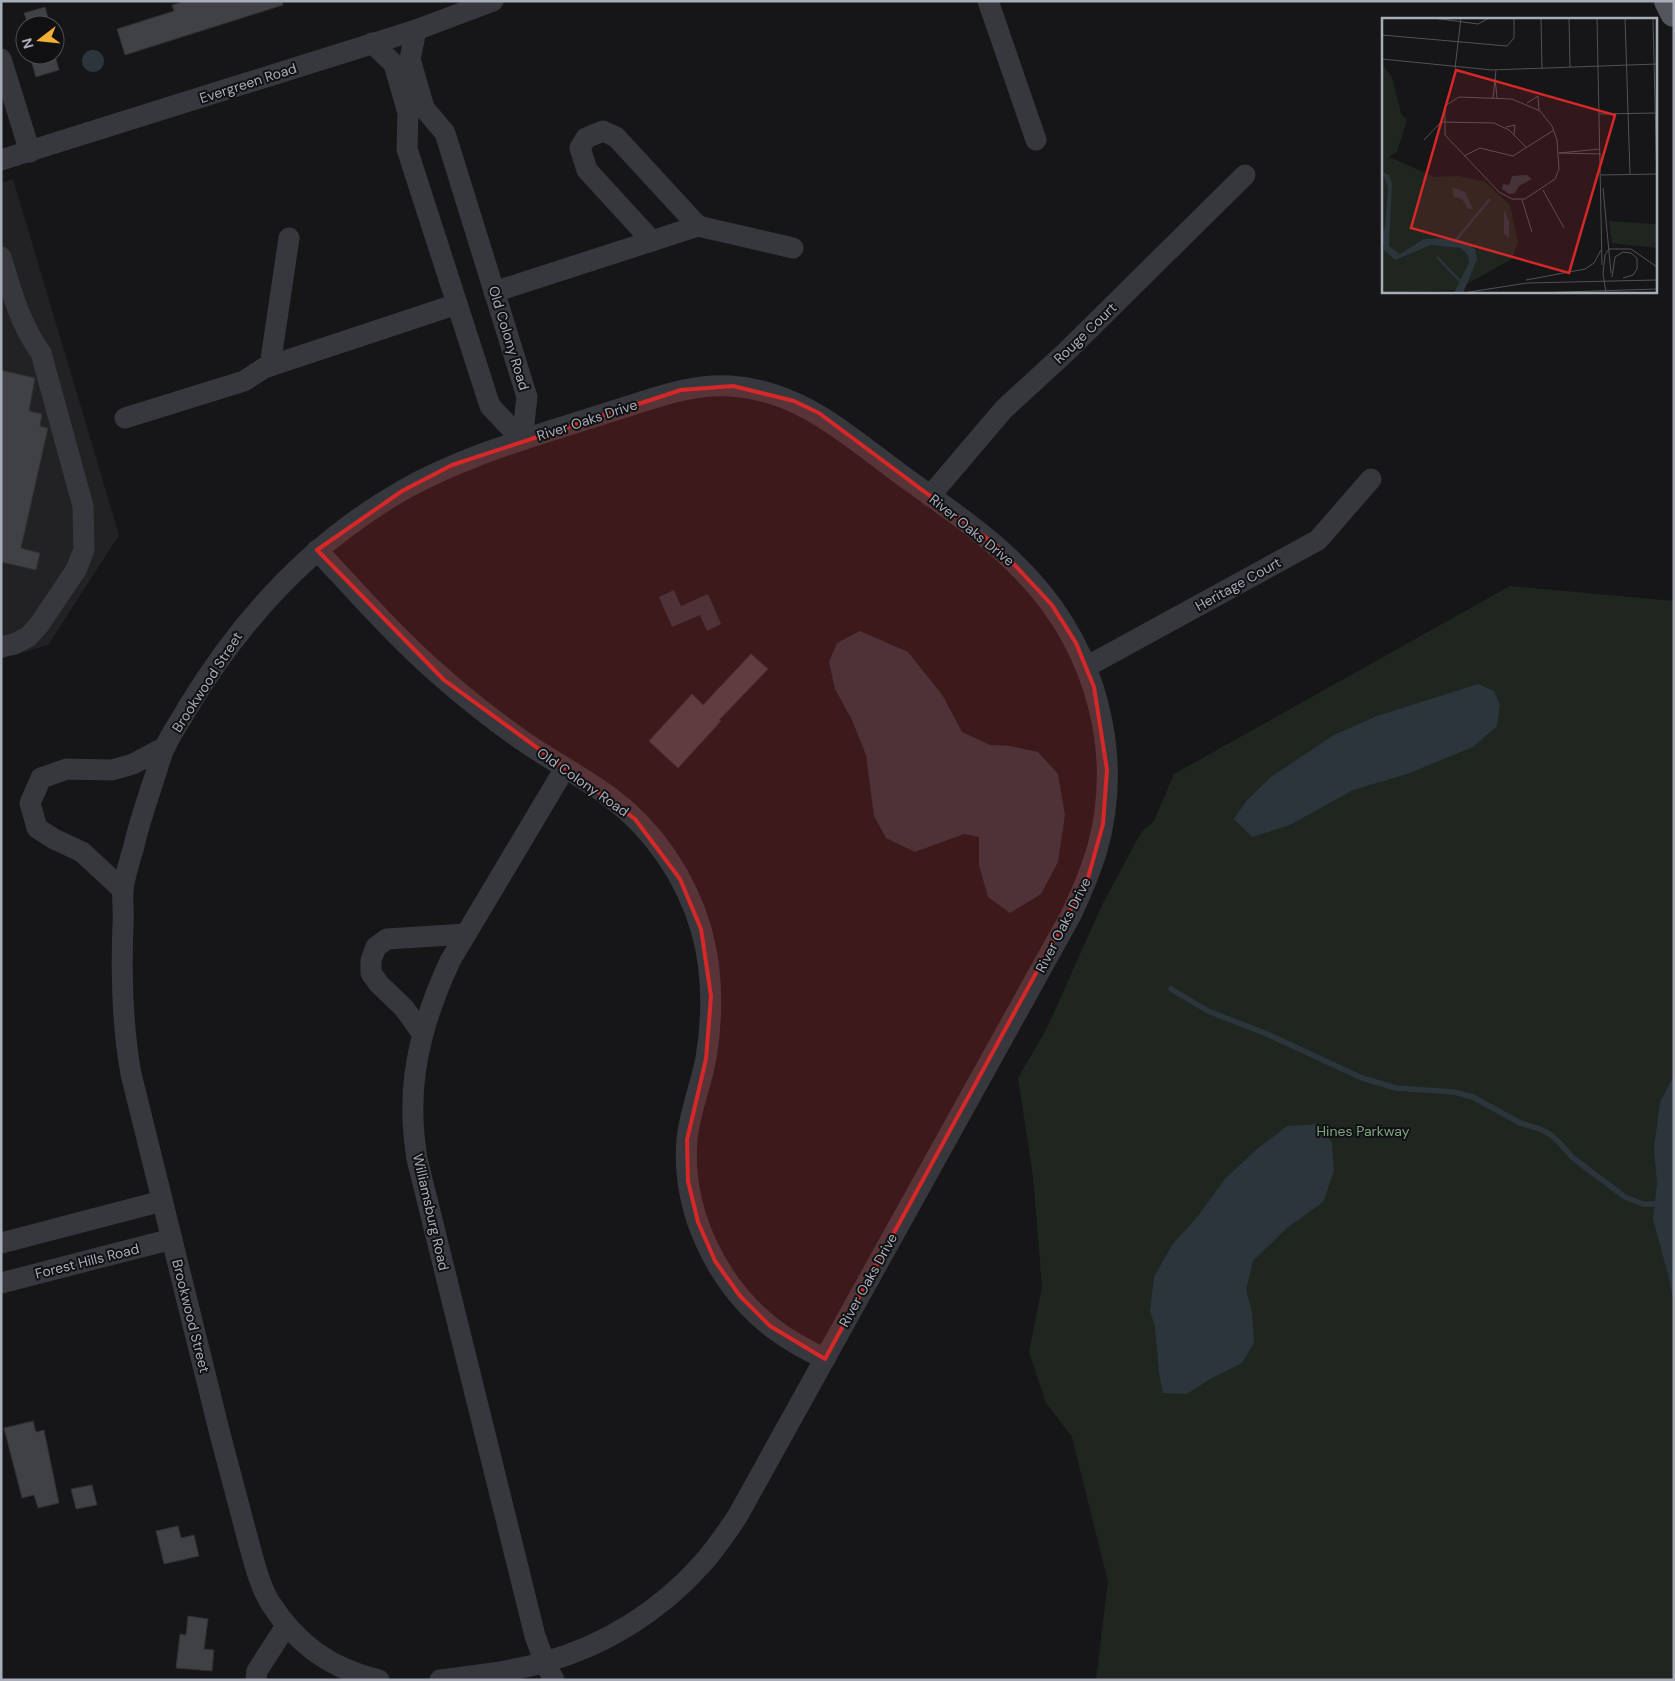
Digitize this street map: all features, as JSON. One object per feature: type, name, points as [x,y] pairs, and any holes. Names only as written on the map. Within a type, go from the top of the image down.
[{"type":"main road","points":[[1668,1],[1674,13]]},
{"type":"street","name":"Evergreen Road","points":[[1,160],[416,30],[493,1]]},
{"type":"street","points":[[988,1],[1036,140]]},
{"type":"street","name":"Old Colony Road","points":[[416,30],[410,59],[424,108],[445,133],[527,397],[522,440]]},
{"type":"street","points":[[372,43],[394,64],[408,114],[407,149],[490,406],[522,440]]},
{"type":"street","points":[[1,59],[30,152]]},
{"type":"street","points":[[652,241],[586,170],[580,148],[586,138],[603,131],[616,136],[698,226]]},
{"type":"street","name":"Rouge Court","points":[[930,496],[1004,410],[1066,352],[1245,175]]},
{"type":"street","points":[[494,292],[698,226],[793,248]]},
{"type":"street","points":[[270,366],[289,238]]},
{"type":"street","points":[[1,257],[28,335],[41,353],[82,506],[84,550],[76,570],[39,625],[28,637],[14,644],[1,647]]},
{"type":"street","points":[[125,418],[244,380],[270,366],[457,304]]},
{"type":"street","name":"River Oaks Drive","points":[[522,440],[681,390],[713,386],[752,388],[783,397],[818,414],[996,545],[1030,578],[1067,627],[1086,667],[1094,687],[1101,715],[1107,770],[1103,824],[1088,878],[1066,924],[737,1517],[701,1566],[663,1602],[629,1626],[549,1671]]},
{"type":"street","name":"Brookwood Street","points":[[379,1680],[362,1676],[341,1675],[332,1663],[310,1648],[286,1626],[270,1602],[257,1570],[225,1456],[131,1074],[121,983],[123,890],[139,825],[164,747],[201,686],[239,631],[277,587],[317,550],[354,521],[402,491],[452,465],[522,440]]},
{"type":"street","name":"Heritage Court","points":[[1086,667],[1318,540],[1371,479]]},
{"type":"street","name":"Old Colony Road","points":[[317,550],[391,630],[444,680],[509,731],[611,798],[635,819],[665,854],[680,879],[701,928],[710,974],[711,1019],[706,1059],[690,1119],[687,1160],[692,1202],[706,1242],[727,1279],[754,1312],[787,1339],[825,1359]]},
{"type":"street","name":"Brookwood Street","points":[[123,890],[82,852],[54,840],[37,828],[30,803],[41,778],[67,769],[112,770],[133,764],[164,747]]},
{"type":"street","name":"Williamsburg Road","points":[[549,1671],[535,1636],[417,1159],[413,1100],[414,1074],[422,1033],[435,992],[450,961],[565,768]]},
{"type":"street","points":[[422,1033],[404,1008],[379,984],[371,973],[370,960],[376,947],[387,939],[466,934]]},
{"type":"street","points":[[1,1243],[162,1201]]},
{"type":"street","name":"Forest Hills Road","points":[[1,1283],[172,1238]]},
{"type":"street","points":[[256,1680],[257,1671],[286,1626]]},
{"type":"street","points":[[440,1680],[511,1670],[549,1671]]},
{"type":"highlighted area","points":[[733,386],[794,401],[819,413],[996,545],[1052,605],[1076,643],[1094,687],[1107,770],[1103,824],[1088,878],[825,1359],[770,1326],[740,1296],[715,1261],[698,1222],[688,1181],[687,1140],[706,1059],[711,996],[701,929],[680,879],[635,819],[444,680],[317,550],[402,491],[452,465],[681,390]]},
{"type":"shaded area","points":[[93,50],[101,53],[104,61],[101,69],[93,72],[85,69],[82,61],[85,53]]},
{"type":"shaded area","points":[[13,179],[119,535],[48,645],[1,659],[1,183]]},
{"type":"shaded area","points":[[674,590],[681,606],[708,594],[721,624],[707,631],[700,615],[672,627],[659,597]]},
{"type":"shaded area","points":[[860,631],[908,652],[943,696],[962,732],[990,745],[1010,746],[1038,752],[1058,774],[1065,815],[1058,862],[1041,894],[1010,913],[988,897],[979,865],[979,837],[964,834],[915,852],[886,838],[874,816],[866,755],[852,720],[835,689],[829,662],[837,643]]},
{"type":"shaded area","points":[[1478,684],[1494,691],[1500,705],[1497,726],[1473,747],[1407,774],[1353,790],[1290,825],[1252,837],[1234,819],[1247,800],[1271,777],[1334,735],[1377,716]]},
{"type":"shaded area","points":[[1674,1075],[1674,1303],[1653,1219],[1657,1183],[1654,1148],[1660,1102]]},
{"type":"shaded area","points":[[1319,1124],[1332,1143],[1334,1171],[1323,1202],[1287,1228],[1253,1261],[1246,1290],[1252,1312],[1254,1343],[1242,1363],[1210,1379],[1187,1394],[1163,1393],[1159,1373],[1155,1326],[1150,1311],[1154,1277],[1172,1245],[1198,1216],[1225,1179],[1256,1150],[1287,1126]]},
{"type":"green space","name":"Hines Parkway","points":[[1510,586],[1674,601],[1674,1680],[1096,1680],[1108,1582],[1072,1437],[1046,1403],[1029,1352],[1042,1287],[1033,1176],[1018,1078],[1047,1028],[1102,905],[1142,831],[1154,821],[1174,774]]},
{"type":"building","points":[[185,1],[282,1],[283,5],[125,55],[117,29],[174,11],[172,5]]},
{"type":"building","points":[[45,7],[47,15],[25,15],[24,13]]},
{"type":"building","points":[[32,65],[58,65],[59,70],[36,77]]},
{"type":"building","points":[[1,370],[35,378],[29,411],[42,414],[40,426],[48,428],[21,548],[40,553],[36,570],[1,562]]},
{"type":"building","points":[[751,654],[768,669],[719,720],[721,721],[678,768],[649,741],[692,694],[703,705]]},
{"type":"building","points":[[33,1421],[36,1432],[44,1430],[59,1503],[38,1508],[34,1495],[22,1498],[4,1428]]},
{"type":"building","points":[[92,1485],[97,1505],[76,1509],[71,1489]]},
{"type":"building","points":[[178,1526],[181,1538],[194,1535],[199,1556],[164,1564],[156,1531]]},
{"type":"building","points":[[188,1616],[208,1619],[204,1649],[214,1650],[212,1671],[176,1668],[180,1634],[186,1635]]},
{"type":"waterway","points":[[1171,989],[1208,1011],[1267,1034],[1362,1078],[1396,1088],[1454,1092],[1473,1097],[1520,1123],[1540,1129],[1551,1135],[1572,1157],[1625,1197],[1643,1204],[1674,1204]]}]
